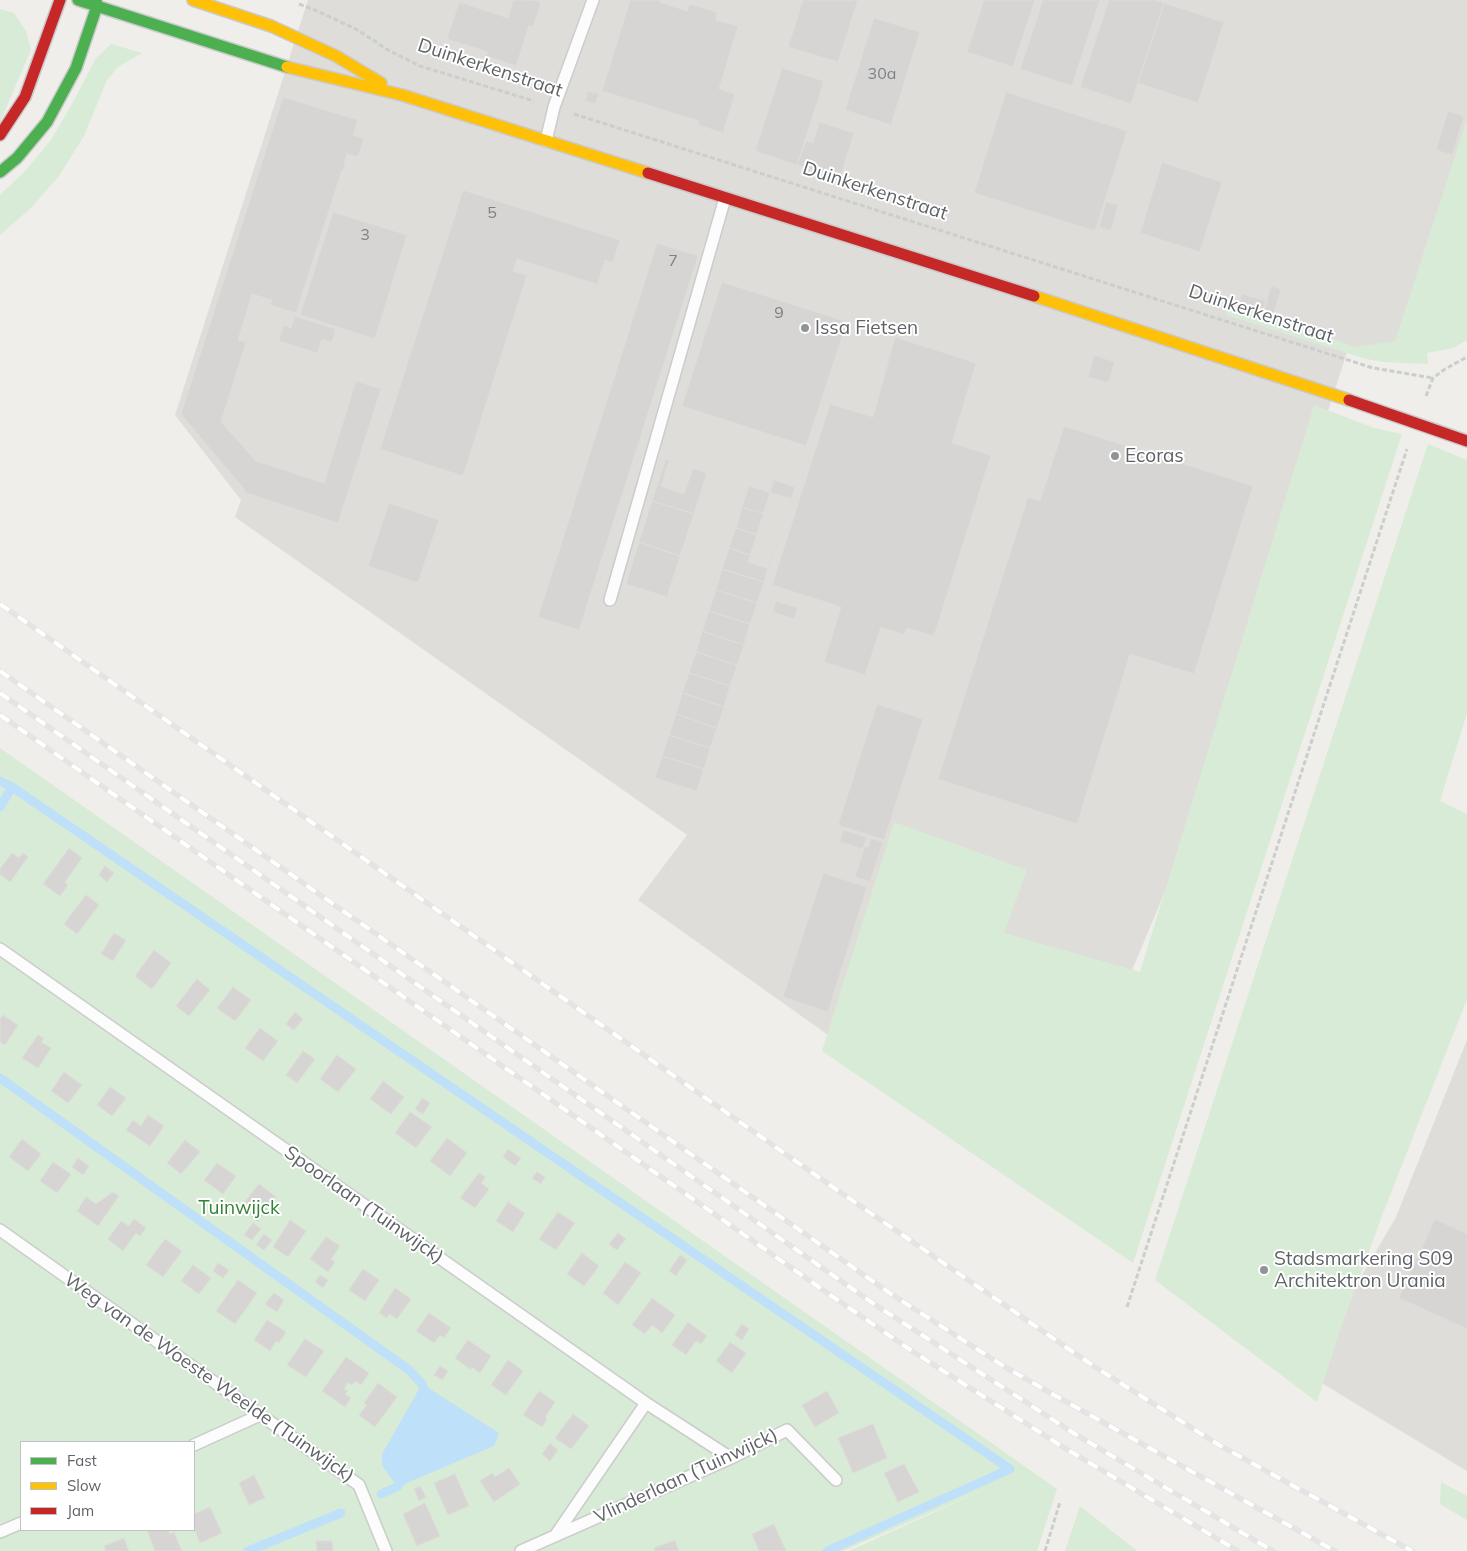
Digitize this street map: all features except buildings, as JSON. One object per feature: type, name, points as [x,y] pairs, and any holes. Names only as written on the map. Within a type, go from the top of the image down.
[{"type":"main road","points":[[0,135],[25,97],[60,0]]},
{"type":"main road","points":[[78,0],[97,3],[314,75],[402,95],[1081,311],[1416,422],[1467,441]]},
{"type":"main road","points":[[193,0],[271,26],[307,42],[336,56],[402,95]]},
{"type":"main road","points":[[0,172],[17,158],[46,122],[76,68],[97,3]]},
{"type":"lane","points":[[546,141],[554,107],[593,0]]},
{"type":"lane","points":[[610,600],[726,198]]},
{"type":"lane","name":"Spoorlaan (Tuinwijck)","points":[[0,949],[646,1403],[730,1458]]},
{"type":"lane","name":"Weg van de Woeste Weelde (Tuinwijck)","points":[[0,1230],[359,1485],[386,1551]]},
{"type":"lane","points":[[555,1536],[646,1403]]},
{"type":"lane","points":[[195,1445],[260,1415]]},
{"type":"lane","name":"Vlinderlaan (Tuinwijck)","points":[[521,1551],[730,1458],[787,1430],[836,1480]]},
{"type":"lane","points":[[0,1532],[20,1523]]},
{"type":"path","name":"Duinkerkenstraat","points":[[293,3],[317,10],[356,29],[388,50],[420,66],[1373,368],[1433,378],[1467,357]]},
{"type":"path","points":[[1127,1307],[1416,422]]},
{"type":"path","points":[[1045,1551],[1060,1502]]},
{"type":"shaded area","points":[[308,0],[1467,0],[1467,138],[1398,345],[1348,349],[1201,805],[1043,1184],[955,1125],[638,900],[687,835],[235,517],[241,500],[175,415]]},
{"type":"shaded area","points":[[1467,1040],[1467,1471],[1305,1373],[1396,1217]]},
{"type":"green space","points":[[0,9],[14,13],[26,31],[31,50],[0,122]]},
{"type":"green space","points":[[111,44],[142,53],[118,67],[107,80],[84,136],[59,176],[31,208],[0,235],[0,195],[26,170],[51,140],[96,58]]},
{"type":"green space","points":[[1467,119],[1467,340],[1453,348],[1427,353],[1428,364],[1384,362],[1366,359],[1226,315],[1230,305],[1356,347],[1395,341]]},
{"type":"green space","points":[[1314,405],[1374,428],[1402,434],[1133,1263],[822,1051],[894,822],[1027,870],[1004,933],[1140,972]]},
{"type":"green space","points":[[1428,444],[1467,460],[1467,713],[1440,801],[1467,814],[1467,999],[1382,1216],[1339,1333],[1317,1402],[1155,1280]]},
{"type":"green space","name":"Tuinwijck","points":[[0,748],[1057,1489],[1037,1551],[849,1551],[992,1486],[843,1551],[0,1551]]},
{"type":"green space","points":[[1441,1482],[1467,1496],[1467,1520],[1440,1504]]},
{"type":"green space","points":[[1080,1506],[1132,1547],[1137,1551],[1065,1551]]},
{"type":"water","points":[[422,1384],[499,1433],[494,1446],[397,1487],[382,1465],[382,1454]]},
{"type":"waterway","points":[[0,781],[12,787],[1010,1469],[827,1551]]},
{"type":"waterway","points":[[0,807],[12,787]]},
{"type":"waterway","points":[[0,1078],[409,1370],[422,1384],[426,1394]]},
{"type":"waterway","points":[[381,1494],[397,1487],[403,1479]]},
{"type":"waterway","points":[[248,1551],[341,1513]]},
{"type":"railway","points":[[0,604],[837,1190],[1095,1367],[1219,1445],[1412,1551]]},
{"type":"railway","points":[[0,671],[891,1294],[1005,1367],[1335,1551]]},
{"type":"railway","points":[[0,693],[874,1304],[1075,1434],[1273,1551]]},
{"type":"railway","points":[[0,715],[912,1351],[1063,1447],[1238,1551]]},
{"type":"traffic: fast","points":[[78,0],[287,67]]},
{"type":"traffic: fast","points":[[0,172],[17,158],[47,122],[76,68],[97,6],[96,0]]},
{"type":"traffic: slow","points":[[193,0],[271,26],[336,56],[381,83]]},
{"type":"traffic: slow","points":[[287,67],[402,95],[648,173]]},
{"type":"traffic: slow","points":[[1034,296],[1349,400]]},
{"type":"traffic: jam","points":[[0,135],[25,97],[60,0]]},
{"type":"traffic: jam","points":[[648,173],[1034,296]]},
{"type":"traffic: jam","points":[[1349,400],[1467,441]]},
{"type":"place","name":"Issa Fietsen","points":[[805,328]]},
{"type":"place","name":"Ecoras","points":[[1115,456]]},
{"type":"place","name":"Stadsmarkering S09 Architektron Urania","points":[[1264,1270]]}]
